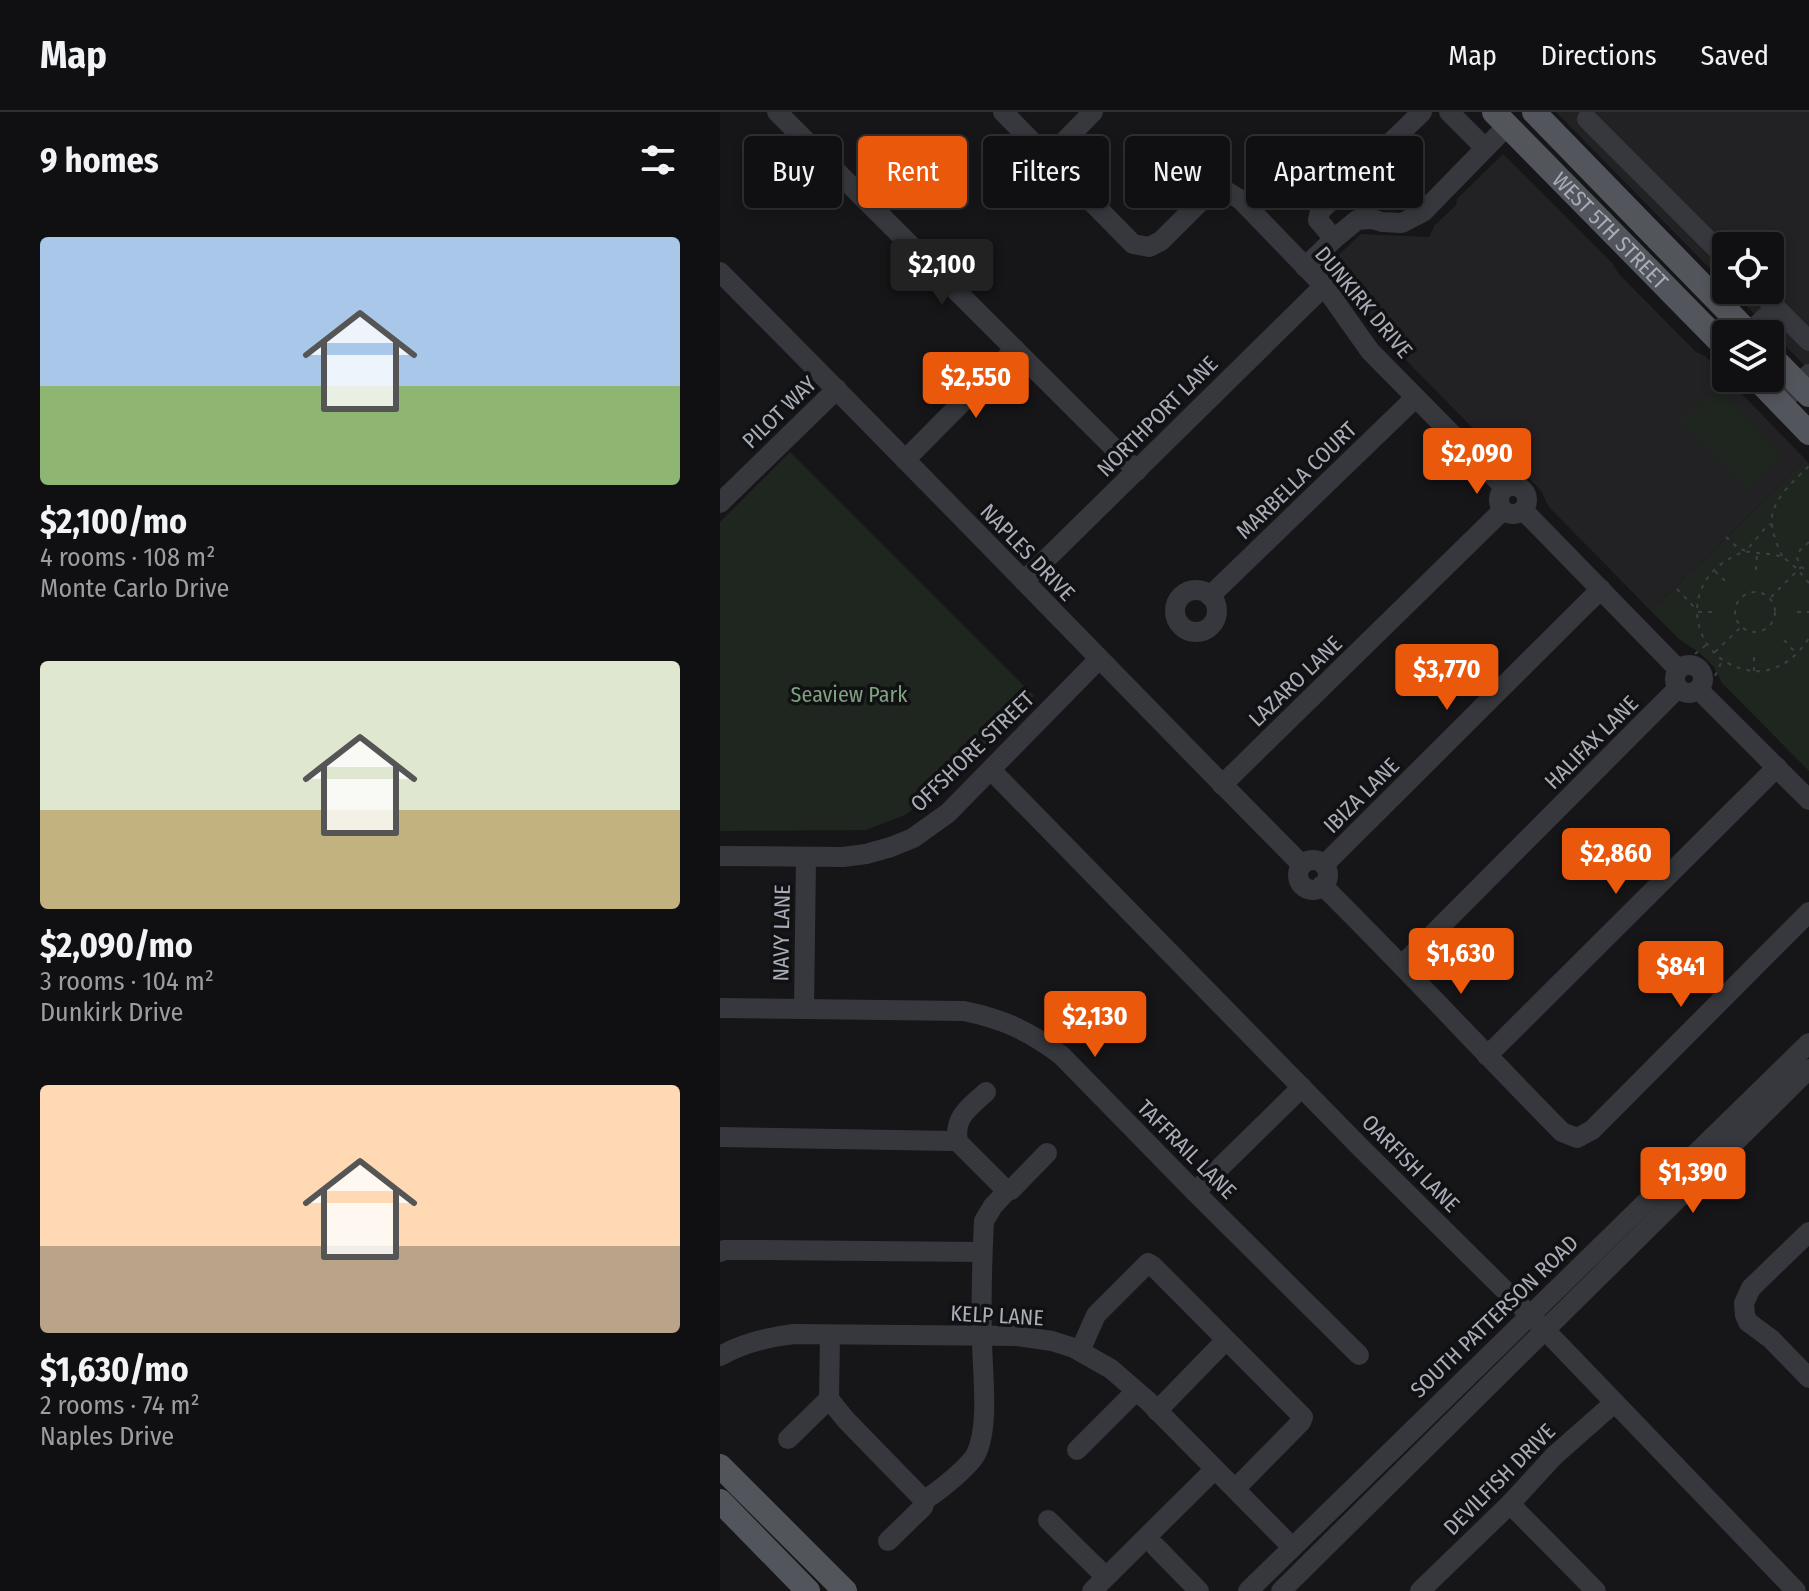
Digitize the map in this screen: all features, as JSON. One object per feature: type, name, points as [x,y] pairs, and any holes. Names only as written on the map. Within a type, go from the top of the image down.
[{"type":"main road","name":"WEST 5TH STREET","points":[[1545,116],[1563,141],[1737,320]]},
{"type":"main road","name":"WEST 5TH STREET","points":[[1500,119],[1712,334]]},
{"type":"main road","points":[[1784,367],[1806,385]]},
{"type":"main road","points":[[1769,392],[1809,433]]},
{"type":"main road","points":[[720,1466],[845,1591]]},
{"type":"main road","points":[[720,1501],[808,1591]]},
{"type":"street","points":[[777,112],[1137,471]]},
{"type":"street","name":"DUNKIRK DRIVE","points":[[1003,112],[1026,136]]},
{"type":"street","points":[[1070,136],[1093,112]]},
{"type":"street","points":[[1334,239],[1318,220],[1320,211],[1422,112]]},
{"type":"street","points":[[1449,112],[1485,148]]},
{"type":"street","points":[[1563,141],[1591,115],[1712,243]]},
{"type":"street","points":[[1305,267],[1357,220],[1402,223],[1423,212],[1485,148],[1500,119]]},
{"type":"street","name":"DUNKIRK DRIVE","points":[[1097,208],[1133,244],[1149,247],[1161,241],[1210,192],[1226,191],[1241,200],[1324,286],[1370,351],[1415,398],[1505,488],[1513,485],[1525,492],[1527,501],[1513,510]]},
{"type":"street","name":"NAPLES DRIVE","points":[[720,272],[1302,865],[1298,874],[1304,887],[1313,889],[1323,875]]},
{"type":"street","name":"NORTHPORT LANE","points":[[1024,581],[1324,286]]},
{"type":"street","points":[[1773,304],[1809,341]]},
{"type":"street","points":[[1763,320],[1776,307]]},
{"type":"street","points":[[905,460],[1015,349]]},
{"type":"street","points":[[1781,404],[1806,385]]},
{"type":"street","name":"PILOT WAY","points":[[722,497],[837,389]]},
{"type":"street","name":"MARBELLA COURT","points":[[1210,596],[1415,398]]},
{"type":"street","points":[[1513,510],[1601,589],[1685,682],[1809,800]]},
{"type":"street","name":"LAZARO LANE","points":[[1222,785],[1513,510]]},
{"type":"street","name":"IBIZA LANE","points":[[1323,875],[1601,589]]},
{"type":"street","name":"OFFSHORE STREET","points":[[720,856],[843,857],[866,854],[913,838],[948,813],[1099,659]]},
{"type":"street","name":"HALIFAX LANE","points":[[1402,965],[1685,682]]},
{"type":"street","points":[[1487,1056],[1777,767]]},
{"type":"street","name":"OARFISH LANE","points":[[991,770],[1359,1146],[1546,1331],[1796,1591]]},
{"type":"street","name":"NAVY LANE","points":[[804,1009],[806,858]]},
{"type":"street","points":[[1323,875],[1487,1056],[1562,1132],[1577,1138],[1592,1130],[1809,912]]},
{"type":"street","name":"TAFFRAIL LANE","points":[[720,1008],[964,1011],[990,1016],[1037,1037],[1061,1055],[1359,1355]]},
{"type":"street","name":"SOUTH PATTERSON ROAD","points":[[1248,1591],[1809,1043]]},
{"type":"street","name":"SOUTH PATTERSON ROAD","points":[[1281,1591],[1809,1069]]},
{"type":"street","points":[[1195,1192],[1302,1087]]},
{"type":"street","points":[[986,1092],[961,1116],[956,1132],[958,1142],[1007,1191]]},
{"type":"street","points":[[720,1137],[958,1142]]},
{"type":"street","points":[[888,1541],[923,1507],[926,1499],[938,1492],[975,1456],[983,1435],[981,1336],[984,1221],[993,1206],[1047,1153]]},
{"type":"street","points":[[1809,1232],[1751,1288],[1744,1309],[1748,1322],[1771,1339],[1809,1378]]},
{"type":"street","points":[[720,1252],[982,1252]]},
{"type":"street","points":[[1080,1351],[1096,1315],[1148,1263],[1303,1417],[1235,1489]]},
{"type":"street","name":"KELP LANE","points":[[721,1353],[771,1337],[794,1334],[981,1336],[1052,1341],[1080,1351],[1111,1369],[1292,1547]]},
{"type":"street","points":[[830,1335],[829,1399],[909,1485],[926,1499]]},
{"type":"street","points":[[1157,1411],[1226,1340]]},
{"type":"street","points":[[1077,1450],[1136,1391]]},
{"type":"street","points":[[788,1439],[829,1399]]},
{"type":"street","name":"DEVILFISH DRIVE","points":[[1420,1591],[1510,1504],[1554,1456],[1614,1403]]},
{"type":"street","points":[[1048,1520],[1099,1584],[1215,1469]]},
{"type":"street","points":[[1510,1504],[1596,1591]]},
{"type":"street","points":[[1155,1546],[1199,1591]]},
{"type":"path","points":[[1782,557],[1771,524],[1775,508],[1783,491],[1809,466]]},
{"type":"path","points":[[1778,486],[1783,491]]},
{"type":"path","points":[[1771,524],[1746,551],[1714,570],[1700,593],[1696,610],[1700,632],[1706,645],[1722,661],[1754,672],[1783,664],[1797,654],[1809,638]]},
{"type":"path","points":[[1726,537],[1738,548],[1782,557],[1809,571]]},
{"type":"path","points":[[1809,542],[1797,554],[1800,569],[1809,583]]},
{"type":"path","points":[[1756,570],[1757,553]]},
{"type":"path","points":[[1770,598],[1800,569]]},
{"type":"path","points":[[1714,570],[1727,583]]},
{"type":"path","points":[[1677,589],[1696,610],[1715,612]]},
{"type":"path","points":[[1759,592],[1770,598],[1775,611],[1772,624],[1753,633],[1741,627],[1735,615],[1741,598],[1759,592]]},
{"type":"path","points":[[1797,612],[1809,612]]},
{"type":"path","points":[[1714,653],[1741,627]]},
{"type":"path","points":[[1784,640],[1797,654]]},
{"type":"path","points":[[1695,654],[1706,645]]},
{"type":"path","points":[[1754,654],[1754,672]]},
{"type":"path","points":[[1715,676],[1722,661]]},
{"type":"shaded area","points":[[1556,112],[1809,112],[1809,370],[1784,344],[1784,320],[1760,320],[1745,304],[1784,304],[1784,232],[1712,232],[1712,271]]},
{"type":"shaded area","points":[[1503,154],[1696,352],[1712,363],[1712,392],[1740,392],[1806,460],[1651,611],[1549,507],[1532,481],[1504,460],[1400,354],[1331,266],[1331,262],[1361,234],[1429,237],[1435,225],[1456,205],[1457,199]]},
{"type":"green space","points":[[1712,391],[1721,392],[1782,454],[1747,489],[1679,423]]},
{"type":"green space","name":"Seaview Park","points":[[790,452],[1034,696],[944,786],[905,815],[866,830],[720,831],[720,522]]},
{"type":"green space","points":[[1806,460],[1809,464],[1809,771],[1722,683],[1713,666],[1651,611]]}]
